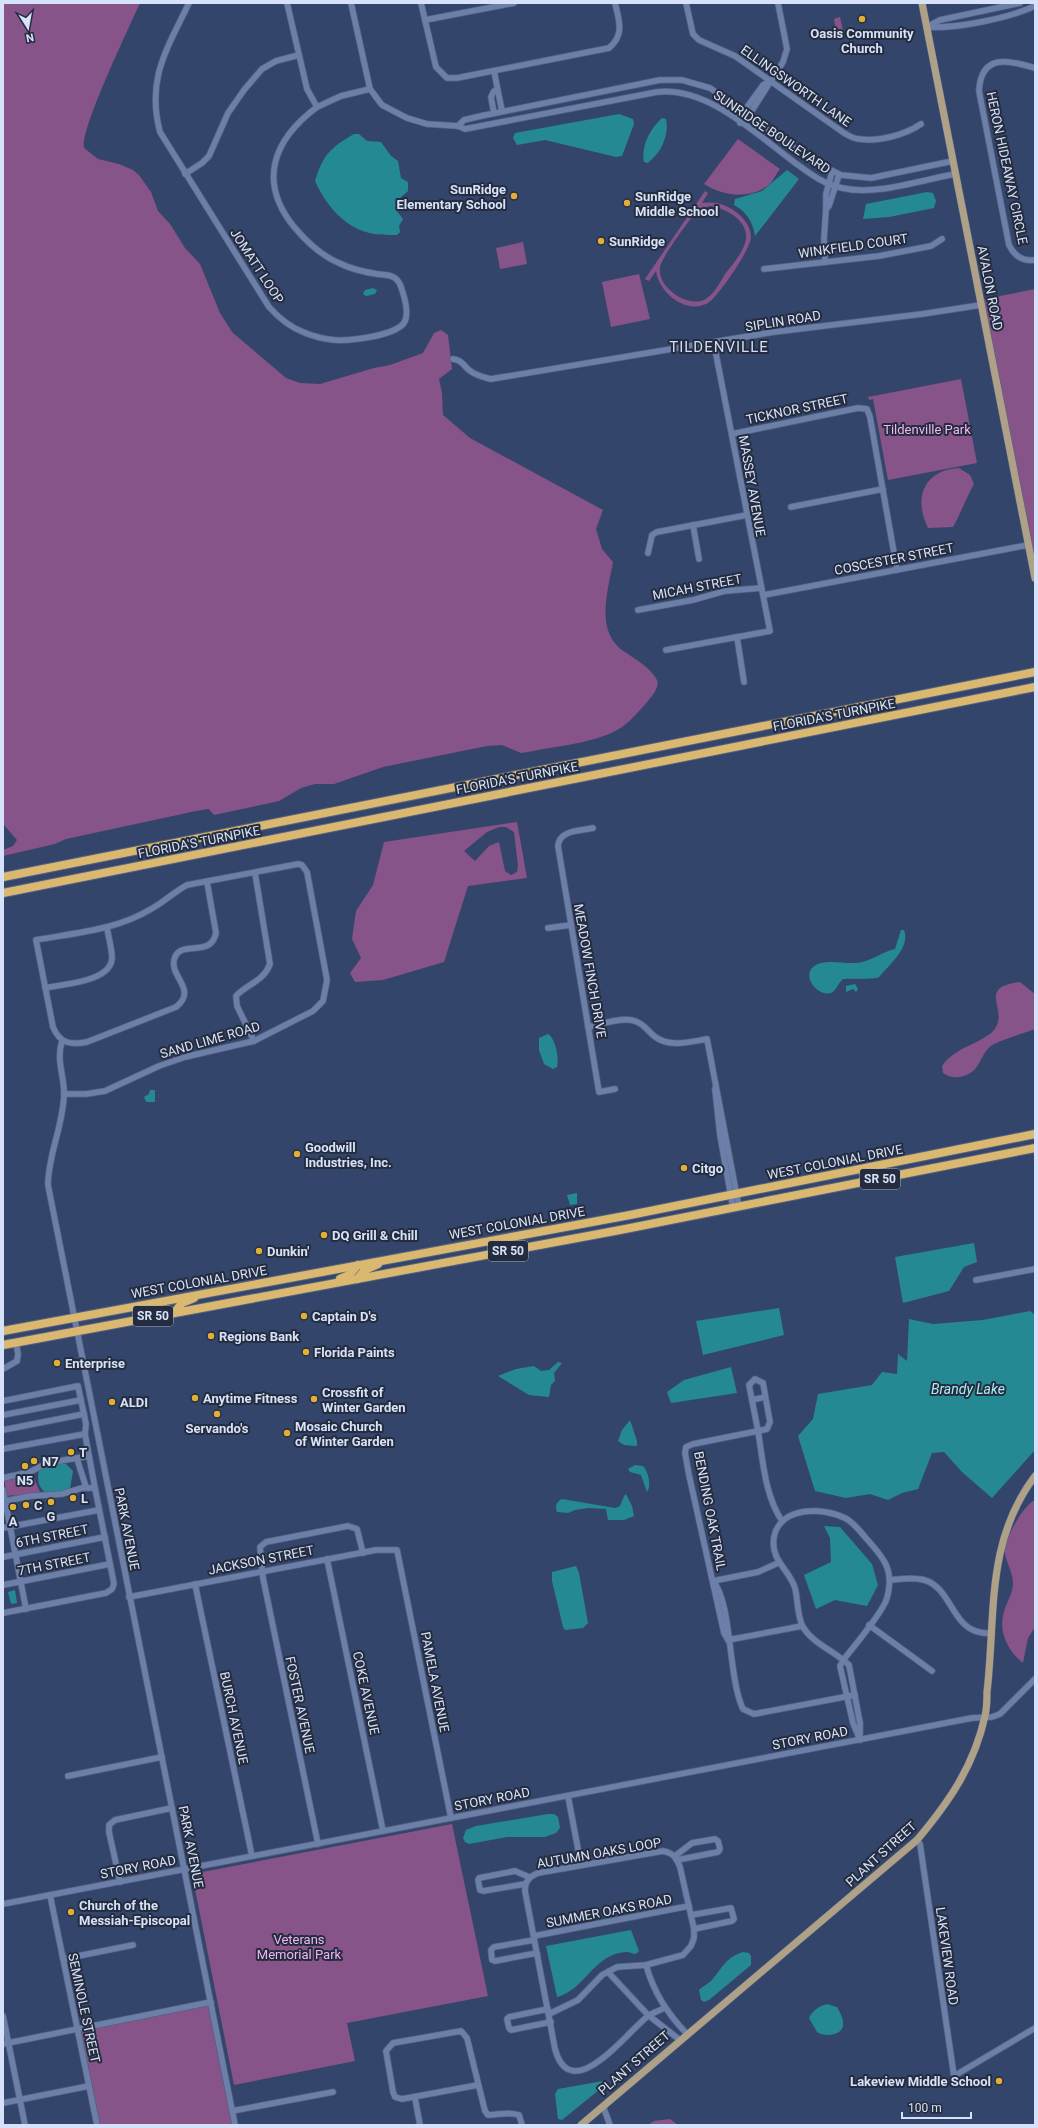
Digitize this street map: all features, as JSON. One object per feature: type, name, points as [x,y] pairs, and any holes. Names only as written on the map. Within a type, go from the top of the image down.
[{"type":"highway","name":"FLORIDA'S TURNPIKE","points":[[3,877],[1035,672]]},
{"type":"highway","name":"FLORIDA'S TURNPIKE","points":[[3,894],[1035,687]]},
{"type":"highway","name":"WEST COLONIAL DRIVE","points":[[3,1331],[630,1215],[1035,1134]]},
{"type":"highway","name":"WEST COLONIAL DRIVE","points":[[3,1345],[76,1330],[620,1230],[1035,1148]]},
{"type":"highway","points":[[884,1179],[894,1168],[928,1156]]},
{"type":"highway","points":[[863,1183],[880,1174],[885,1165]]},
{"type":"highway","points":[[620,1230],[620,1224],[630,1215]]},
{"type":"highway","points":[[543,1244],[582,1232],[588,1222]]},
{"type":"highway","points":[[357,1279],[365,1270],[393,1258]]},
{"type":"highway","points":[[325,1285],[349,1275],[358,1265]]},
{"type":"highway","points":[[175,1312],[182,1303],[203,1294]]},
{"type":"main road","name":"AVALON ROAD","points":[[922,3],[1035,578]]},
{"type":"main road","name":"PLANT STREET","points":[[581,2125],[917,1840],[942,1811],[962,1780],[985,1718],[990,1674],[998,1560],[1010,1518],[1026,1488],[1035,1476]]},
{"type":"street","name":"JOMATT LOOP","points":[[189,3],[162,61],[156,82],[154,98],[160,132],[269,307],[286,322],[302,332],[334,340],[352,339],[396,330],[404,322],[407,314],[402,290],[396,278],[361,271],[339,263],[322,254],[304,238],[294,226],[278,200],[272,181],[276,159],[294,127],[317,107],[342,96],[370,89]]},
{"type":"street","points":[[287,3],[307,89],[317,107]]},
{"type":"street","name":"SUNRIDGE BOULEVARD","points":[[351,3],[370,89],[382,105],[402,116],[427,124],[458,126],[465,129],[657,92],[671,91],[686,93],[705,99],[811,174],[834,186],[856,190],[874,190],[956,174]]},
{"type":"street","points":[[421,3],[434,62],[443,75],[456,78],[609,48],[615,43],[620,31],[615,3]]},
{"type":"street","points":[[425,20],[514,3]]},
{"type":"street","name":"ELLINGSWORTH LANE","points":[[686,3],[693,34],[699,40],[735,56],[844,134],[858,139],[871,140],[910,132],[921,124]]},
{"type":"street","points":[[740,123],[749,115],[760,100],[768,88],[770,81],[783,62],[787,49],[778,3]]},
{"type":"street","points":[[927,27],[940,20],[1020,3]]},
{"type":"street","points":[[927,27],[941,28],[997,17],[1035,6]]},
{"type":"street","points":[[996,9],[997,17]]},
{"type":"street","points":[[185,174],[202,163],[209,156],[228,113],[244,90],[262,69],[276,60],[298,55]]},
{"type":"street","name":"HERON HIDEAWAY CIRCLE","points":[[1035,69],[1012,61],[1003,61],[994,64],[982,75],[979,91],[1009,244],[1017,256],[1024,260],[1035,260]]},
{"type":"street","points":[[494,71],[502,111]]},
{"type":"street","name":"SUNRIDGE BOULEVARD","points":[[458,126],[464,120],[502,111],[652,82],[674,80],[691,82],[710,88],[743,110],[814,162],[840,175],[871,178],[953,161]]},
{"type":"street","points":[[740,123],[743,110],[763,85],[770,81]]},
{"type":"street","points":[[494,113],[491,98],[494,91],[497,90]]},
{"type":"street","points":[[754,96],[760,100]]},
{"type":"street","points":[[825,262],[825,197],[832,172]]},
{"type":"street","points":[[826,209],[829,206],[834,186],[840,175]]},
{"type":"street","name":"WINKFIELD COURT","points":[[764,269],[878,256],[931,246],[942,239]]},
{"type":"street","name":"SIPLIN ROAD","points":[[453,359],[460,360],[470,371],[480,377],[491,379],[714,344],[774,332],[922,314],[981,305]]},
{"type":"street","name":"MASSEY AVENUE","points":[[714,344],[770,631],[737,637]]},
{"type":"street","name":"TICKNOR STREET","points":[[732,434],[858,408],[867,409],[870,416],[883,489]]},
{"type":"street","points":[[791,507],[883,489],[897,570]]},
{"type":"street","points":[[648,553],[652,535],[693,525],[747,515]]},
{"type":"street","points":[[693,525],[699,559]]},
{"type":"street","name":"COSCESTER STREET","points":[[764,595],[1028,545]]},
{"type":"street","name":"MICAH STREET","points":[[638,610],[693,600],[725,591],[761,588]]},
{"type":"street","points":[[666,650],[737,637],[744,682]]},
{"type":"street","name":"MEADOW FINCH DRIVE","points":[[593,828],[565,834],[560,838],[558,846],[599,1092],[615,1089]]},
{"type":"street","name":"SAND LIME ROAD","points":[[64,1094],[86,1094],[105,1091],[159,1066],[185,1057],[236,1047],[254,1041],[313,1011],[323,1001],[327,980],[306,872],[302,865],[298,864],[255,872]]},
{"type":"street","points":[[207,882],[216,933],[215,939],[210,944],[176,953],[174,968],[185,990],[185,997],[181,1003],[176,1007],[87,1042],[74,1044],[62,1041],[56,1036],[53,1027],[36,940],[107,926],[151,910],[174,892],[187,885],[255,872],[270,964],[268,971],[261,979],[242,990],[236,996],[237,1006],[254,1041]]},
{"type":"street","points":[[548,928],[571,925]]},
{"type":"street","points":[[45,988],[93,978],[104,974],[110,966],[112,958],[107,926]]},
{"type":"street","points":[[588,1027],[630,1020],[641,1023],[655,1036],[663,1041],[674,1044],[707,1039],[715,1076],[736,1207]]},
{"type":"street","name":"PARK AVENUE","points":[[62,1041],[59,1059],[64,1094],[48,1168],[48,1185],[235,2125]]},
{"type":"street","points":[[976,1280],[1035,1269]]},
{"type":"street","points":[[3,1369],[17,1361],[16,1342]]},
{"type":"street","points":[[758,1431],[770,1426],[763,1383],[755,1379],[749,1385],[770,1498],[774,1509],[782,1521]]},
{"type":"street","points":[[3,1401],[78,1386],[84,1414],[85,1434],[114,1584],[109,1592],[3,1613]]},
{"type":"street","points":[[752,1400],[765,1397]]},
{"type":"street","points":[[3,1415],[81,1400]]},
{"type":"street","points":[[3,1430],[84,1414]]},
{"type":"street","name":"BENDING OAK TRAIL","points":[[758,1431],[693,1444],[686,1447],[685,1453],[713,1581],[718,1587],[721,1610],[740,1703],[743,1709],[754,1714],[855,1695]]},
{"type":"street","points":[[3,1449],[85,1434]]},
{"type":"street","points":[[3,1478],[30,1472],[47,1463],[89,1456]]},
{"type":"street","points":[[77,1458],[86,1487]]},
{"type":"street","points":[[5,1501],[31,1496],[62,1494],[86,1487],[95,1488]]},
{"type":"street","points":[[3,1490],[26,1609]]},
{"type":"street","points":[[3,1528],[99,1510]]},
{"type":"street","points":[[860,1740],[853,1723],[840,1666],[844,1659],[887,1599],[890,1580],[889,1570],[883,1557],[851,1522],[844,1518],[807,1510],[794,1513],[782,1521],[774,1536],[774,1553],[778,1563],[790,1578],[795,1588],[802,1626],[811,1636],[844,1659],[849,1665],[861,1732],[860,1740]]},
{"type":"street","name":"FOSTER AVENUE","points":[[318,1844],[259,1551],[262,1544],[348,1526],[357,1529],[363,1553]]},
{"type":"street","name":"6TH STREET","points":[[3,1557],[105,1537]]},
{"type":"street","name":"JACKSON STREET","points":[[129,1597],[327,1559],[363,1553],[397,1550]]},
{"type":"street","name":"PAMELA AVENUE","points":[[397,1550],[451,1818]]},
{"type":"street","name":"COKE AVENUE","points":[[327,1559],[383,1831]]},
{"type":"street","points":[[713,1581],[758,1572],[778,1563]]},
{"type":"street","name":"7TH STREET","points":[[3,1585],[110,1564]]},
{"type":"street","points":[[890,1580],[926,1580],[939,1589],[965,1624],[974,1631],[992,1634]]},
{"type":"street","name":"BURCH AVENUE","points":[[195,1584],[252,1856]]},
{"type":"street","points":[[869,1625],[932,1671]]},
{"type":"street","points":[[728,1640],[802,1626]]},
{"type":"street","name":"STORY ROAD","points":[[3,1904],[972,1718],[992,1717],[1000,1714],[1035,1679]]},
{"type":"street","points":[[68,1776],[162,1758]]},
{"type":"street","points":[[568,1796],[581,1865]]},
{"type":"street","points":[[120,1882],[109,1832],[109,1825],[115,1820],[172,1808]]},
{"type":"street","points":[[715,1839],[718,1841],[720,1849],[718,1852],[676,1858],[692,1843],[715,1839]]},
{"type":"street","name":"LAKEVIEW ROAD","points":[[917,1840],[921,1851],[954,2076],[1035,2028]]},
{"type":"street","name":"AUTUMN OAKS LOOP","points":[[663,1851],[672,1853],[676,1858],[694,1929],[694,1938],[691,1946],[683,1955],[646,1965],[616,1967],[608,1972],[578,2000],[549,2012],[525,1884],[529,1877],[538,1873],[663,1851]]},
{"type":"street","points":[[525,1884],[483,1891],[480,1890],[478,1880],[479,1878],[515,1871],[529,1877]]},
{"type":"street","name":"SEMINOLE STREET","points":[[50,1895],[97,2125]]},
{"type":"street","name":"SUMMER OAKS ROAD","points":[[537,1953],[495,1961],[492,1960],[491,1950],[494,1947],[534,1938],[689,1906]]},
{"type":"street","points":[[691,1915],[731,1908],[734,1919],[732,1921],[694,1929]]},
{"type":"street","points":[[63,1959],[133,1945]]},
{"type":"street","points":[[646,1965],[652,1984],[664,2008],[687,2034]]},
{"type":"street","points":[[608,1972],[648,2015],[680,2040]]},
{"type":"street","points":[[6,2043],[211,2002]]},
{"type":"street","points":[[551,2022],[511,2030],[507,2019],[509,2017],[549,2012],[551,2022],[559,2062],[566,2068],[575,2070],[586,2068],[604,2059],[648,2015],[664,2008]]},
{"type":"street","points":[[3,2016],[6,2043],[25,2125]]},
{"type":"street","points":[[478,2085],[402,2100],[395,2097],[393,2092],[386,2051],[393,2043],[461,2031],[467,2038],[478,2085],[482,2107],[488,2115],[513,2113],[519,2115],[522,2125]]},
{"type":"street","points":[[3,2102],[89,2086]]},
{"type":"street","points":[[232,2111],[333,2092]]},
{"type":"street","points":[[415,2098],[420,2125]]},
{"type":"street","points":[[603,2106],[610,2125]]},
{"type":"green space","points":[[3,3],[140,3],[97,100],[85,137],[84,148],[98,159],[119,164],[133,170],[139,175],[151,192],[158,211],[170,224],[185,248],[200,264],[220,313],[232,332],[286,378],[300,383],[320,384],[374,368],[390,365],[423,353],[434,333],[441,330],[448,335],[452,369],[439,379],[442,393],[443,415],[470,438],[603,510],[596,529],[602,549],[613,562],[606,598],[606,622],[609,634],[615,644],[651,672],[658,683],[652,697],[629,721],[622,727],[602,737],[577,743],[521,753],[502,745],[487,746],[383,767],[334,784],[315,784],[301,788],[279,801],[214,815],[209,809],[196,811],[66,839],[55,844],[3,856],[3,850],[13,846],[17,840],[3,824]]},
{"type":"green space","points":[[840,17],[843,31],[836,32],[834,19]]},
{"type":"green space","points":[[738,139],[780,169],[769,185],[753,193],[736,195],[719,191],[704,184]]},
{"type":"green space","points":[[705,191],[708,193],[702,203],[715,203],[728,207],[742,217],[748,226],[751,237],[746,252],[726,283],[708,303],[700,306],[691,306],[675,300],[662,287],[656,271],[649,281],[645,279]],"holes":[[[710,206],[717,207],[730,213],[741,223],[745,229],[746,236],[744,247],[708,298],[699,301],[689,301],[679,297],[670,290],[662,280],[660,275],[660,267],[670,248],[695,213],[702,208]]]},
{"type":"green space","points":[[523,242],[527,264],[500,269],[496,248]]},
{"type":"green space","points":[[639,274],[650,319],[611,327],[602,282]]},
{"type":"green space","points":[[1035,289],[1035,578],[980,300]]},
{"type":"green space","name":"Tildenville Park","points":[[961,379],[977,463],[888,480],[873,399],[869,400],[868,397]]},
{"type":"green space","points":[[959,468],[970,475],[974,484],[956,522],[953,527],[928,528],[922,506],[922,496],[925,488],[930,480],[937,474],[947,470]]},
{"type":"green space","points":[[517,822],[527,878],[468,886],[444,962],[383,980],[355,982],[350,973],[361,958],[352,939],[356,911],[373,885],[384,842]],"holes":[[[499,827],[506,827],[514,832],[518,866],[517,872],[511,875],[505,871],[499,842],[489,846],[475,861],[464,851],[487,832]]]},
{"type":"green space","points":[[1020,982],[1035,994],[1035,1029],[991,1046],[986,1051],[975,1069],[967,1075],[952,1077],[943,1073],[942,1066],[948,1059],[986,1037],[996,1027],[998,1013],[996,993],[1000,988]]},
{"type":"green space","points":[[32,1474],[40,1492],[15,1497],[13,1495],[7,1496],[4,1479]]},
{"type":"green space","points":[[1035,1500],[1035,1627],[1028,1638],[1023,1663],[1013,1653],[1003,1634],[1002,1619],[1012,1591],[1013,1583],[1005,1554],[1005,1548],[1010,1533],[1020,1516],[1030,1503]]},
{"type":"green space","name":"Veterans Memorial Park","points":[[452,1824],[488,1996],[347,2023],[355,2061],[234,2085],[192,1874]]},
{"type":"green space","points":[[208,2005],[232,2125],[100,2125],[81,2030]]},
{"type":"green space","points":[[670,2119],[678,2125],[648,2125],[654,2121]]},
{"type":"water","points":[[619,114],[633,119],[634,124],[622,156],[616,157],[545,140],[517,145],[513,138],[515,133]]},
{"type":"water","points":[[662,118],[666,119],[667,128],[661,148],[648,163],[644,162],[643,156],[647,138]]},
{"type":"water","points":[[354,134],[359,134],[367,141],[381,142],[391,156],[398,161],[401,178],[408,182],[408,191],[399,199],[396,210],[403,219],[399,226],[400,232],[397,235],[370,233],[357,229],[349,224],[329,205],[315,181],[321,165],[328,153]]},
{"type":"water","points":[[787,170],[799,179],[755,236],[753,226],[749,218],[734,205],[735,199],[762,191]]},
{"type":"water","points":[[927,192],[933,193],[936,201],[934,208],[889,217],[863,219],[866,204]]},
{"type":"water","points":[[373,288],[377,290],[375,294],[366,296],[363,294],[365,290]]},
{"type":"water","points":[[901,930],[904,930],[905,936],[902,949],[879,977],[843,979],[831,993],[821,992],[810,981],[810,971],[817,964],[828,962],[860,963],[895,949]]},
{"type":"water","points":[[855,984],[858,989],[856,992],[853,989],[846,992],[846,986]]},
{"type":"water","points":[[548,1034],[553,1040],[557,1054],[557,1067],[553,1069],[544,1064],[539,1050],[539,1038]]},
{"type":"water","points":[[150,1090],[155,1090],[155,1102],[146,1102],[144,1097],[149,1094]]},
{"type":"water","points":[[577,1193],[577,1204],[570,1205],[567,1195]]},
{"type":"water","points":[[974,1243],[977,1262],[964,1267],[949,1291],[903,1303],[895,1257]]},
{"type":"water","points":[[779,1308],[784,1335],[703,1355],[696,1321]]},
{"type":"water","name":"Brandy Lake","points":[[1030,1311],[1035,1315],[1035,1450],[992,1498],[962,1472],[944,1452],[932,1453],[918,1489],[902,1493],[888,1500],[870,1494],[846,1498],[815,1491],[798,1436],[813,1419],[818,1394],[872,1385],[882,1372],[897,1374],[898,1354],[907,1361],[909,1319],[933,1324],[983,1320]]},
{"type":"water","points":[[558,1362],[562,1363],[554,1373],[555,1381],[551,1385],[549,1397],[529,1395],[498,1376],[516,1369],[534,1366],[541,1371],[549,1370]]},
{"type":"water","points":[[731,1367],[737,1393],[671,1403],[667,1392],[684,1380]]},
{"type":"water","points":[[630,1420],[637,1441],[637,1446],[624,1445],[618,1441],[622,1430]]},
{"type":"water","points":[[50,1464],[66,1464],[73,1471],[70,1489],[58,1493],[46,1493],[41,1488],[39,1483],[39,1470]]},
{"type":"water","points":[[635,1465],[643,1466],[646,1471],[649,1479],[647,1492],[641,1475],[630,1472],[628,1469]]},
{"type":"water","points":[[626,1494],[632,1506],[634,1516],[624,1520],[608,1520],[606,1509],[588,1508],[575,1510],[568,1513],[557,1512],[556,1510],[557,1503],[562,1499],[615,1508],[620,1506]]},
{"type":"water","points":[[824,1526],[840,1527],[872,1564],[878,1585],[867,1606],[835,1600],[816,1609],[804,1575],[831,1562],[830,1538]]},
{"type":"water","points":[[576,1566],[579,1573],[588,1623],[583,1628],[565,1630],[552,1581],[552,1572]]},
{"type":"water","points":[[15,1590],[17,1603],[11,1604],[8,1592]]},
{"type":"water","points":[[554,1814],[558,1817],[560,1828],[556,1833],[545,1837],[507,1837],[469,1844],[465,1842],[463,1838],[466,1830],[476,1826]]},
{"type":"water","points":[[631,1930],[639,1951],[636,1954],[627,1952],[606,1958],[575,1987],[557,1997],[546,1946]]},
{"type":"water","points":[[743,1952],[749,1953],[751,1956],[751,1965],[709,2000],[704,2002],[701,2000],[699,1990],[712,1980],[728,1960]]},
{"type":"water","points":[[827,2004],[837,2007],[843,2021],[842,2029],[836,2034],[832,2035],[824,2035],[817,2032],[809,2018],[816,2009]]},
{"type":"water","points":[[603,2081],[605,2085],[562,2120],[558,2119],[555,2094],[558,2089]]},
{"type":"place","name":"Oasis Community Church","points":[[862,19]]},
{"type":"place","name":"SunRidge Elementary School","points":[[514,196]]},
{"type":"place","name":"SunRidge Middle School","points":[[627,203]]},
{"type":"place","name":"SunRidge","points":[[601,241]]},
{"type":"place","name":"Goodwill Industries, Inc.","points":[[297,1154]]},
{"type":"place","name":"Citgo","points":[[684,1168]]},
{"type":"place","name":"DQ Grill & Chill","points":[[324,1235]]},
{"type":"place","name":"Dunkin'","points":[[259,1251]]},
{"type":"place","name":"Captain D's","points":[[304,1316]]},
{"type":"place","name":"Regions Bank","points":[[211,1336]]},
{"type":"place","name":"Florida Paints","points":[[306,1352]]},
{"type":"place","name":"Enterprise","points":[[57,1363]]},
{"type":"place","name":"Anytime Fitness","points":[[195,1398]]},
{"type":"place","name":"Crossfit of Winter Garden","points":[[314,1399]]},
{"type":"place","name":"ALDI","points":[[112,1402]]},
{"type":"place","name":"Servando's","points":[[217,1414]]},
{"type":"place","name":"Mosaic Church of Winter Garden","points":[[287,1433]]},
{"type":"place","name":"T","points":[[71,1452]]},
{"type":"place","name":"N7","points":[[34,1461]]},
{"type":"place","name":"N5","points":[[25,1466]]},
{"type":"place","name":"L","points":[[73,1498]]},
{"type":"place","name":"G","points":[[51,1502]]},
{"type":"place","name":"C","points":[[26,1505]]},
{"type":"place","name":"A","points":[[13,1507]]},
{"type":"place","name":"Church of the Messiah-Episcopal","points":[[71,1912]]},
{"type":"place","name":"Lakeview Middle School","points":[[999,2081]]},
{"type":"district","name":"TILDENVILLE","points":[[719,347]]}]
